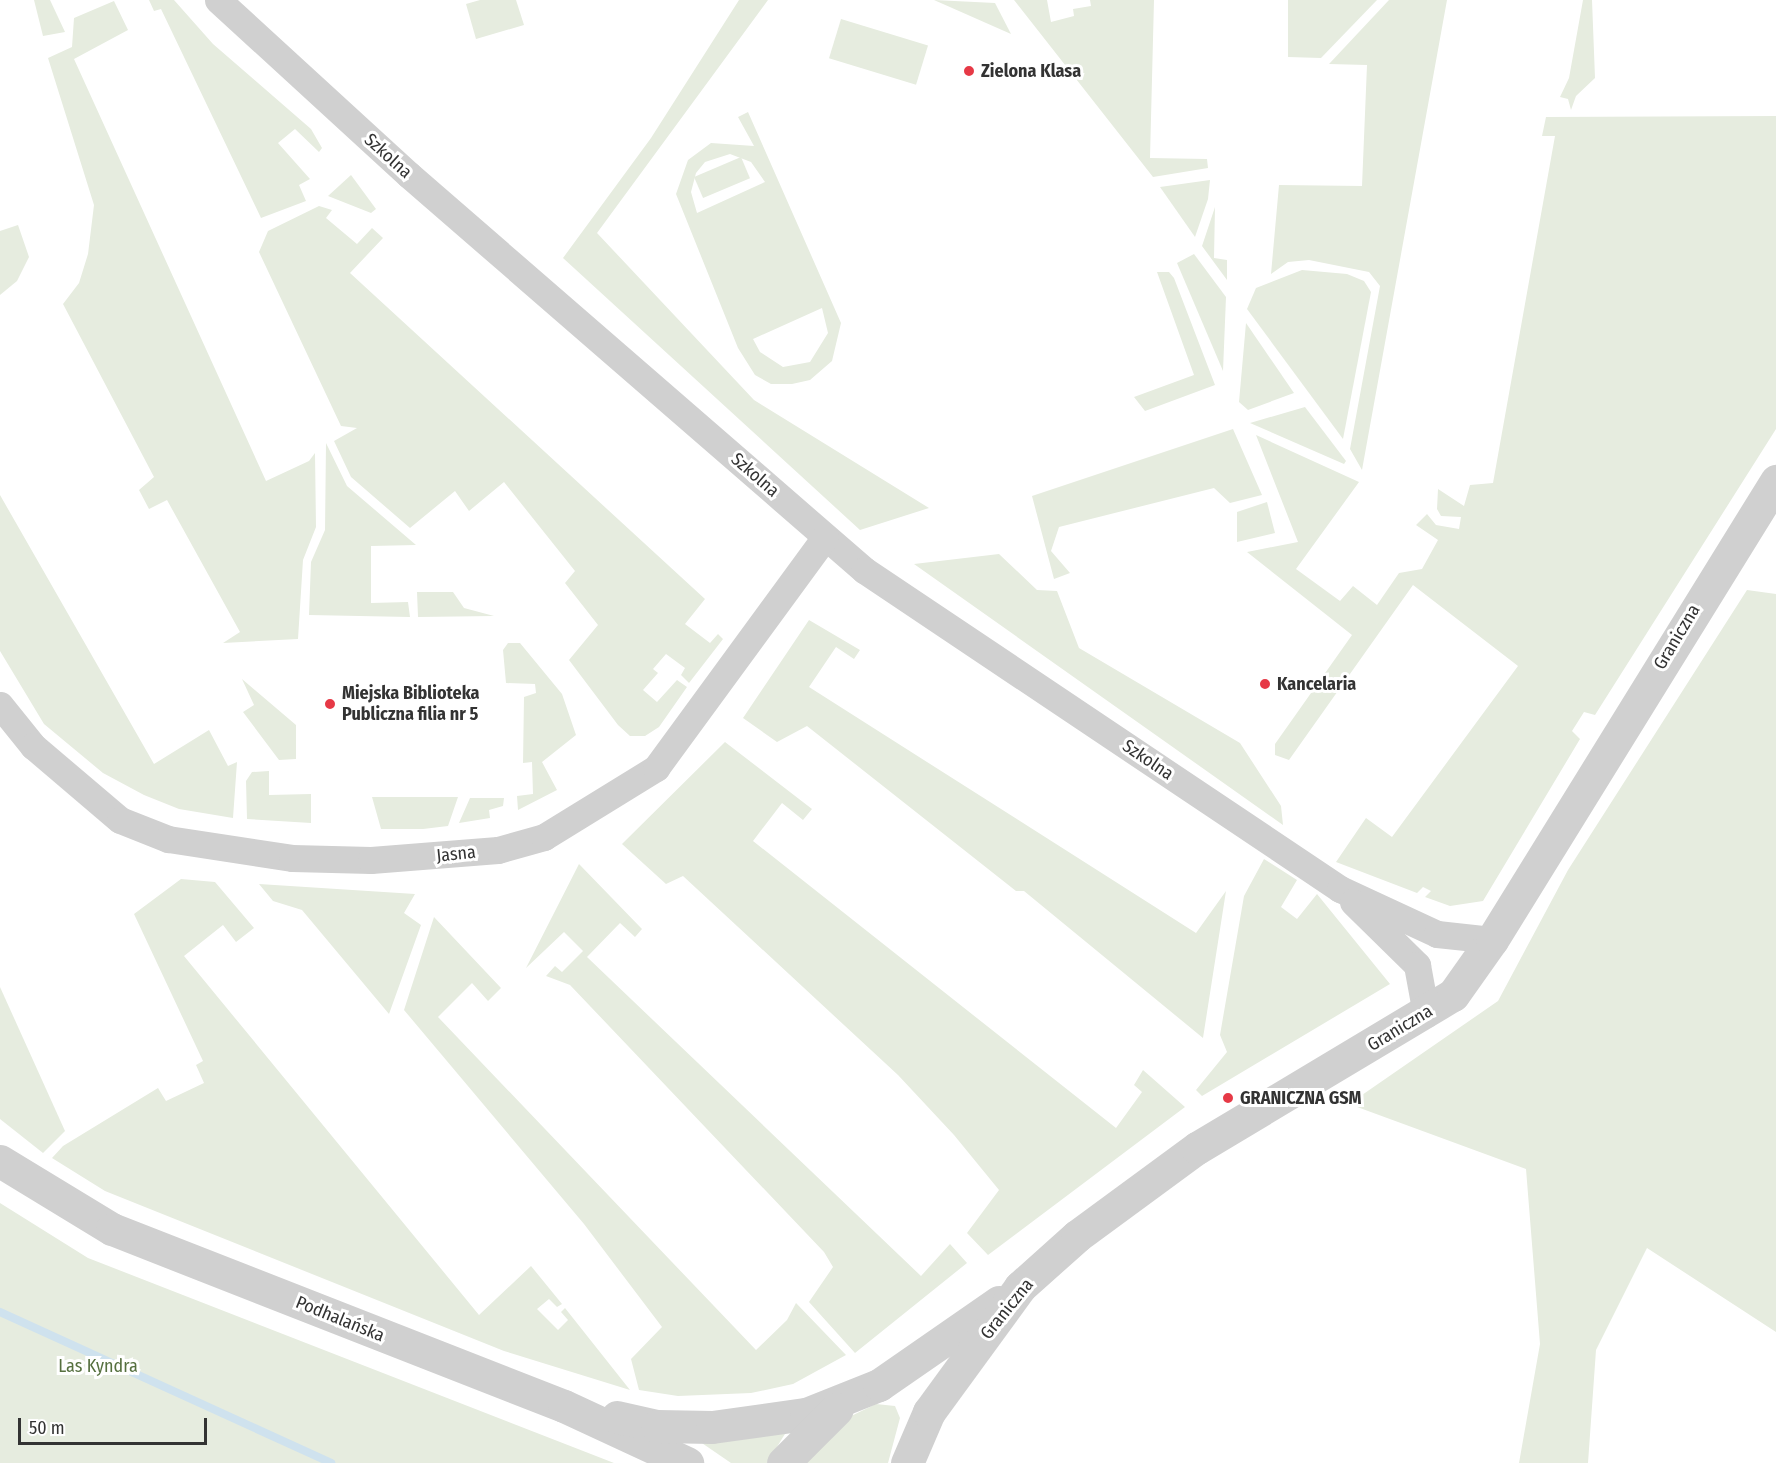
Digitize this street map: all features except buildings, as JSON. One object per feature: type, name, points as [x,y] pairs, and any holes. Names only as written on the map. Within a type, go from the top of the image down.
[{"type":"street","name":"Szkolna","points":[[218,0],[409,176],[864,570],[1340,889],[1437,934],[1492,940]]},
{"type":"street","name":"Graniczna","points":[[907,1463],[929,1412],[1020,1287],[1077,1236],[1197,1148],[1426,1014],[1453,994],[1492,940],[1776,481]]},
{"type":"street","name":"Jasna","points":[[0,705],[33,746],[120,820],[168,839],[292,858],[371,860],[498,850],[544,837],[656,768],[825,537]]},
{"type":"street","name":"Szkolna","points":[[1340,889],[1417,965],[1426,1014]]},
{"type":"street","name":"Podhalańska","points":[[0,1161],[112,1229],[564,1406],[687,1463]]},
{"type":"street","points":[[564,1406],[657,1426],[712,1427],[763,1424],[845,1402],[896,1373],[1020,1287]]},
{"type":"street","points":[[896,1373],[918,1377],[927,1388],[929,1412]]},
{"type":"street","points":[[783,1463],[845,1402]]},
{"type":"green space","points":[[34,0],[50,0],[65,32],[43,36]]},
{"type":"green space","points":[[149,0],[174,0],[213,44],[311,129],[322,148],[319,152],[295,129],[278,143],[310,179],[299,185],[306,201],[261,218],[161,9],[154,11]]},
{"type":"green space","points":[[480,0],[516,0],[524,25],[476,39],[466,4]]},
{"type":"green space","points":[[739,0],[768,0],[597,233],[754,400],[929,508],[860,530],[563,258],[651,138]]},
{"type":"green space","points":[[934,0],[995,3],[1011,34]]},
{"type":"green space","points":[[1014,0],[1047,0],[1051,22],[1074,16],[1073,9],[1091,6],[1090,0],[1154,0],[1150,158],[1207,159],[1208,168],[1153,177]]},
{"type":"green space","points":[[1288,0],[1377,0],[1321,58],[1288,57]]},
{"type":"green space","points":[[1389,0],[1447,0],[1362,470],[1350,449],[1380,286],[1369,272],[1309,260],[1288,262],[1271,274],[1279,185],[1362,186],[1367,65],[1329,64]]},
{"type":"green space","points":[[1583,0],[1592,0],[1595,78],[1576,96],[1571,110],[1568,99],[1560,97],[1569,78]]},
{"type":"green space","points":[[114,1],[128,30],[74,59],[266,481],[309,461],[315,453],[316,527],[303,560],[298,639],[223,643],[240,632],[167,500],[149,509],[139,490],[154,477],[63,304],[79,283],[88,254],[94,205],[48,58],[72,47],[74,18]]},
{"type":"green space","points":[[841,19],[928,46],[916,85],[829,58]]},
{"type":"green space","points":[[748,112],[841,323],[832,361],[810,380],[792,384],[771,384],[755,375],[738,348],[676,194],[688,160],[711,143],[754,146],[738,117]],"holes":[[[730,154],[751,162],[765,182],[697,213],[691,192],[696,173],[705,162]],[[822,308],[828,333],[810,362],[783,367],[760,352],[753,339]]]},
{"type":"green space","points":[[1776,116],[1776,429],[1595,715],[1584,712],[1572,731],[1580,739],[1483,901],[1450,906],[1425,897],[1431,891],[1423,887],[1417,893],[1336,862],[1366,818],[1392,837],[1518,666],[1413,585],[1289,760],[1275,755],[1275,744],[1352,635],[1247,552],[1298,542],[1256,435],[1359,482],[1296,569],[1340,601],[1353,586],[1377,605],[1399,573],[1422,569],[1438,540],[1416,525],[1427,514],[1436,525],[1459,529],[1461,517],[1441,516],[1437,509],[1438,489],[1464,506],[1470,485],[1493,483],[1555,136],[1542,136],[1546,117]]},
{"type":"green space","points":[[741,157],[750,178],[703,198],[694,177]]},
{"type":"green space","points":[[351,175],[376,209],[371,213],[328,196]]},
{"type":"green space","points":[[1210,180],[1208,199],[1195,237],[1160,187]]},
{"type":"green space","points":[[319,206],[332,210],[326,218],[357,244],[372,228],[383,238],[350,273],[705,599],[685,624],[710,643],[718,634],[723,639],[689,683],[681,675],[685,668],[666,654],[653,669],[658,673],[643,690],[657,702],[677,680],[687,687],[659,727],[645,736],[630,736],[618,725],[569,660],[598,625],[565,583],[575,571],[504,482],[469,511],[455,491],[410,528],[351,477],[334,441],[357,428],[341,426],[259,252],[268,231]]},
{"type":"green space","points":[[1215,207],[1214,258],[1227,260],[1227,280],[1202,246]]},
{"type":"green space","points":[[18,225],[29,257],[17,281],[0,295],[0,231]]},
{"type":"green space","points":[[1194,254],[1226,297],[1223,371],[1177,263]]},
{"type":"green space","points":[[1302,270],[1347,274],[1364,281],[1371,292],[1343,439],[1247,309],[1256,288]]},
{"type":"green space","points":[[1157,272],[1169,272],[1174,278],[1215,385],[1145,411],[1134,397],[1194,375]]},
{"type":"green space","points":[[1246,323],[1294,393],[1248,410],[1239,402]]},
{"type":"green space","points":[[1305,407],[1346,461],[1344,464],[1250,423]]},
{"type":"green space","points":[[1233,429],[1262,495],[1230,503],[1214,488],[1059,527],[1051,551],[1070,573],[1054,579],[1032,496]]},
{"type":"green space","points":[[326,443],[347,486],[416,545],[371,546],[371,603],[408,602],[410,617],[309,615],[311,562],[325,530]]},
{"type":"green space","points":[[0,495],[154,764],[209,730],[228,766],[237,762],[233,818],[179,809],[144,795],[103,773],[44,724],[0,651]]},
{"type":"green space","points":[[1267,502],[1275,533],[1237,542],[1237,512]]},
{"type":"green space","points":[[999,554],[1037,590],[1057,591],[1079,648],[1240,743],[1281,806],[1283,825],[914,564]]},
{"type":"green space","points":[[1747,590],[1776,594],[1776,1332],[1647,1248],[1596,1350],[1588,1463],[1519,1463],[1540,1344],[1526,1169],[1349,1104],[1498,1001],[1568,870]]},
{"type":"green space","points":[[417,592],[453,592],[464,608],[494,616],[418,617]]},
{"type":"green space","points":[[809,620],[860,650],[854,659],[836,647],[809,687],[1196,933],[1226,891],[1203,1038],[1024,891],[1016,891],[807,726],[777,742],[743,718]]},
{"type":"green space","points":[[508,643],[520,643],[562,694],[576,735],[542,762],[557,790],[518,810],[517,796],[533,794],[532,762],[523,763],[524,697],[536,693],[535,684],[506,683],[503,650]]},
{"type":"green space","points":[[242,679],[296,725],[296,759],[279,760],[243,712],[254,705]]},
{"type":"green space","points":[[725,742],[812,809],[803,820],[782,803],[753,841],[1116,1128],[1142,1092],[1134,1085],[1143,1070],[1185,1107],[988,1255],[967,1233],[999,1190],[954,1135],[898,1075],[683,876],[666,884],[622,844]]},
{"type":"green space","points":[[269,771],[269,795],[311,794],[311,823],[247,819],[246,781],[252,772]]},
{"type":"green space","points":[[372,797],[458,797],[448,826],[423,829],[381,829]]},
{"type":"green space","points":[[470,798],[504,798],[503,806],[489,810],[490,818],[459,823]]},
{"type":"green space","points":[[1264,859],[1297,880],[1281,907],[1297,919],[1317,894],[1390,984],[1202,1096],[1196,1090],[1227,1052],[1220,1035],[1244,896]]},
{"type":"green space","points":[[579,864],[642,929],[635,937],[620,923],[587,957],[921,1276],[950,1244],[967,1263],[855,1353],[809,1302],[833,1267],[824,1252],[570,985],[546,976],[555,966],[562,972],[583,951],[564,932],[526,968]]},
{"type":"green space","points":[[181,879],[215,882],[254,928],[236,942],[223,925],[184,956],[479,1315],[531,1266],[562,1304],[557,1307],[549,1299],[537,1309],[558,1330],[568,1320],[561,1312],[565,1308],[630,1390],[504,1351],[105,1191],[52,1158],[63,1146],[158,1088],[166,1101],[204,1083],[196,1065],[203,1061],[134,914]]},
{"type":"green space","points":[[259,884],[415,894],[404,913],[421,925],[389,1014],[302,910],[273,901]]},
{"type":"green space","points":[[434,917],[501,988],[488,1001],[472,983],[438,1017],[756,1350],[787,1320],[796,1303],[846,1355],[793,1384],[751,1393],[678,1396],[639,1390],[631,1359],[662,1327],[584,1224],[404,1010]]},
{"type":"green space","points":[[0,987],[65,1131],[43,1153],[0,1119]]},
{"type":"green space","name":"Las Kyndra","points":[[0,1203],[88,1258],[614,1463],[0,1463]]},
{"type":"green space","points":[[876,1404],[895,1406],[900,1418],[888,1463],[799,1463],[847,1418]]},
{"type":"green space","points":[[788,1429],[767,1463],[731,1463],[696,1439]]},
{"type":"waterway","points":[[0,1312],[331,1463]]},
{"type":"place","name":"Zielona Klasa","points":[[969,71]]},
{"type":"place","name":"Kancelaria","points":[[1265,684]]},
{"type":"place","name":"Miejska Biblioteka Publiczna filia nr 5","points":[[330,704]]},
{"type":"place","name":"GRANICZNA GSM","points":[[1228,1098]]}]
